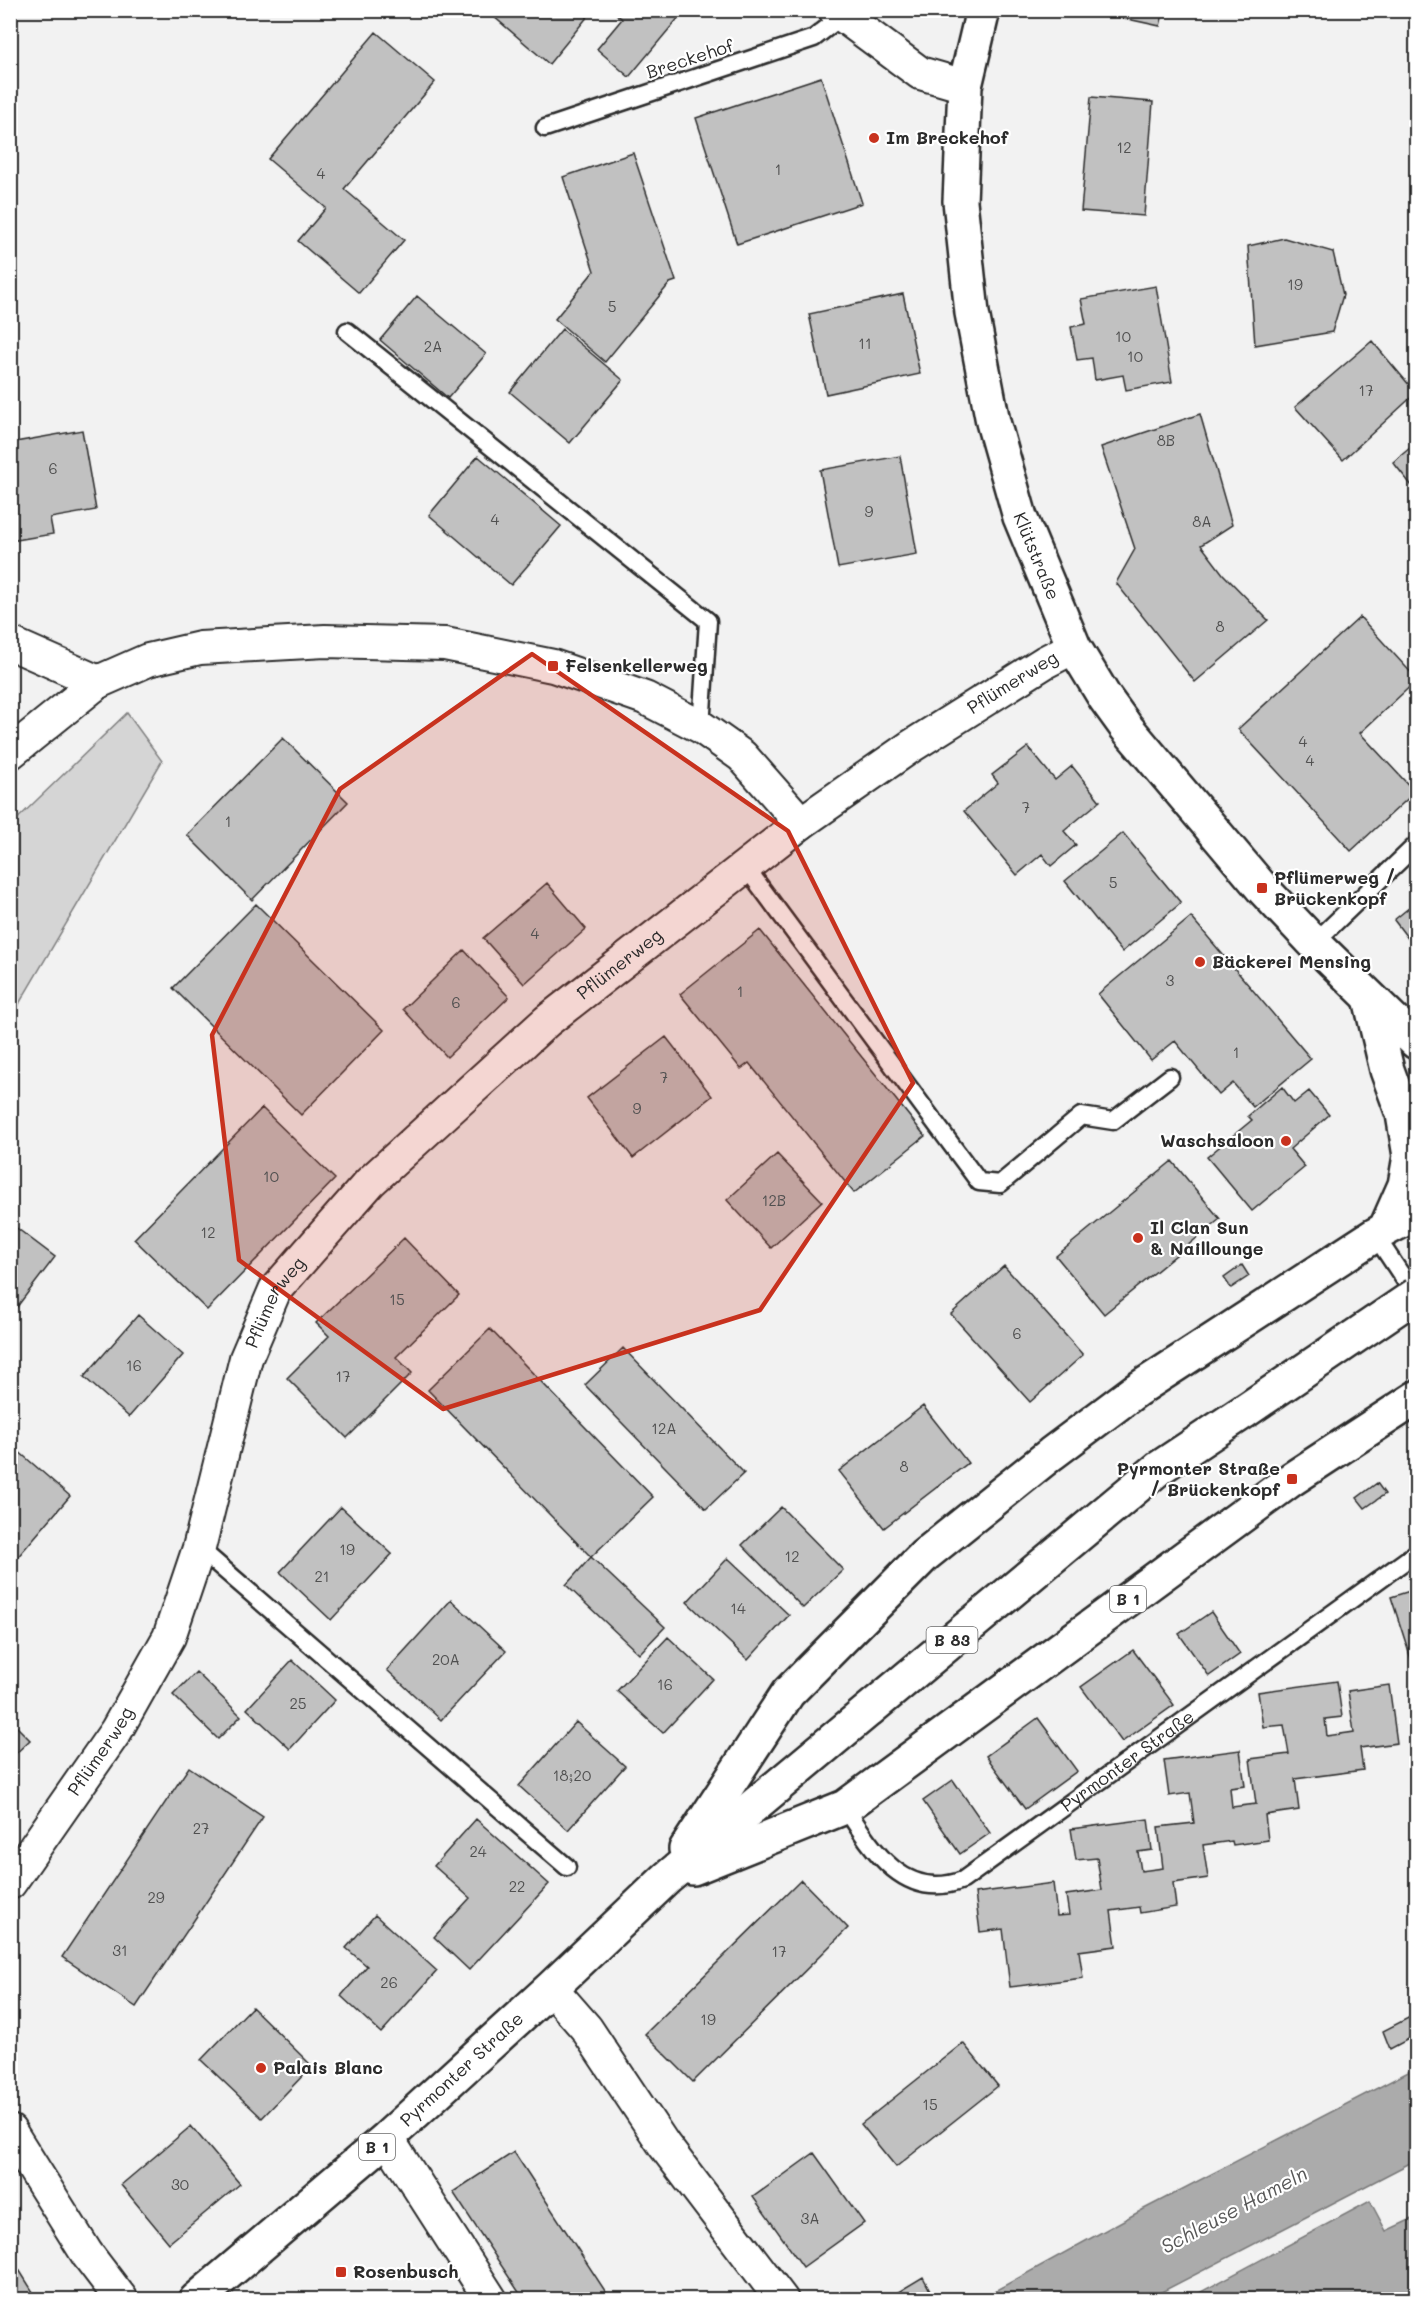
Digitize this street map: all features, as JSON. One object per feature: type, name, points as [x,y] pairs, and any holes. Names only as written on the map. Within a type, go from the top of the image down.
[{"type":"main road","name":"Klütstraße","points":[[983,10],[965,86],[960,201],[972,313],[993,422],[1020,517],[1074,647],[1105,698],[1147,753],[1262,888],[1314,943],[1416,1042]]},
{"type":"main road","name":"Klütstraße","points":[[1370,998],[1416,1021]]},
{"type":"main road","points":[[1370,998],[1388,1070],[1403,1114],[1410,1156],[1405,1185],[1380,1231]]},
{"type":"main road","name":"B 1","points":[[667,1878],[788,1693],[925,1555],[1051,1454],[1135,1391],[1380,1231],[1416,1213]]},
{"type":"main road","name":"B 83","points":[[667,1878],[1159,1468],[1416,1296]]},
{"type":"main road","name":"B 1","points":[[667,1878],[845,1807],[1292,1479],[1416,1398]]},
{"type":"main road","name":"Pyrmonter Straße","points":[[201,2298],[387,2138],[667,1878]]},
{"type":"street","points":[[839,13],[920,73],[965,86]]},
{"type":"street","points":[[10,753],[98,682],[148,660],[200,648],[325,641],[445,644],[553,666],[645,698],[701,727],[742,756],[801,823]]},
{"type":"street","points":[[10,643],[98,682]]},
{"type":"street","name":"Pflümerweg","points":[[10,1883],[117,1731],[169,1637],[199,1548],[246,1358],[275,1290],[369,1182],[538,1029],[801,823],[910,747],[1045,662],[1074,647]]},
{"type":"street","points":[[551,1988],[586,2028],[664,2145],[782,2300]]},
{"type":"street","points":[[10,2131],[87,2254],[122,2300]]},
{"type":"street","points":[[387,2138],[491,2300]]},
{"type":"lane","name":"Breckehof","points":[[545,128],[814,38],[839,13]]},
{"type":"lane","points":[[347,331],[708,621],[701,727]]},
{"type":"lane","points":[[1314,943],[1416,845]]},
{"type":"lane","points":[[746,866],[979,1182],[1000,1184],[1081,1116],[1113,1121],[1170,1077]]},
{"type":"lane","points":[[1380,1231],[1416,1296]]},
{"type":"lane","points":[[199,1548],[567,1868]]},
{"type":"lane","name":"Pyrmonter Straße","points":[[845,1807],[860,1830],[892,1869],[912,1882],[930,1886],[948,1886],[963,1880],[1416,1553]]},
{"type":"highlighted area","points":[[532,654],[788,831],[913,1083],[760,1310],[443,1409],[239,1260],[212,1035],[340,789]]},
{"type":"shaded area","points":[[127,713],[162,761],[20,1002],[11,1026],[11,825]]},
{"type":"water","name":"Schleuse Hameln","points":[[1416,2068],[1416,2160],[1148,2299],[980,2299],[1144,2209]]},
{"type":"water","points":[[1370,2201],[1386,2231],[1416,2217],[1416,2299],[1188,2299]]},
{"type":"building","points":[[486,10],[593,10],[549,64]]},
{"type":"building","points":[[612,10],[685,10],[629,77],[597,49],[622,19]]},
{"type":"building","points":[[1086,10],[1164,10],[1160,26]]},
{"type":"building","points":[[376,32],[435,82],[344,189],[404,240],[359,293],[298,241],[326,208],[268,159]]},
{"type":"building","points":[[821,77],[862,203],[737,244],[696,118]]},
{"type":"building","points":[[1091,97],[1153,102],[1144,216],[1081,211]]},
{"type":"building","points":[[633,153],[676,281],[670,283],[605,362],[555,319],[594,271],[563,177]]},
{"type":"building","points":[[1284,238],[1333,252],[1343,295],[1332,332],[1255,345],[1248,246]]},
{"type":"building","points":[[1156,286],[1172,382],[1126,390],[1123,375],[1095,380],[1092,358],[1077,360],[1071,327],[1086,324],[1081,299]]},
{"type":"building","points":[[903,294],[920,374],[826,394],[809,314]]},
{"type":"building","points":[[417,296],[486,354],[448,398],[380,340]]},
{"type":"building","points":[[562,329],[623,380],[570,443],[510,392]]},
{"type":"building","points":[[1372,341],[1416,393],[1343,460],[1295,407]]},
{"type":"building","points":[[1200,414],[1232,525],[1201,545],[1223,574],[1268,620],[1195,682],[1116,583],[1135,549],[1101,447]]},
{"type":"building","points":[[82,430],[96,510],[50,518],[53,534],[10,541],[10,443]]},
{"type":"building","points":[[1416,443],[1416,491],[1393,462]]},
{"type":"building","points":[[478,456],[561,526],[511,585],[429,515]]},
{"type":"building","points":[[900,456],[917,554],[838,568],[820,470]]},
{"type":"building","points":[[1360,617],[1416,678],[1416,681],[1360,733],[1415,792],[1351,851],[1238,729]]},
{"type":"building","points":[[283,738],[348,802],[252,900],[187,835]]},
{"type":"building","points":[[1028,747],[1055,780],[1072,766],[1100,801],[1064,831],[1076,845],[1051,866],[1042,854],[1017,875],[964,811],[998,783],[992,775]]},
{"type":"building","points":[[1123,833],[1181,903],[1122,952],[1065,881]]},
{"type":"building","points":[[547,883],[586,929],[524,984],[483,938]]},
{"type":"building","points":[[1416,902],[1416,949],[1394,920]]},
{"type":"building","points":[[256,904],[384,1030],[301,1115],[173,988]]},
{"type":"building","points":[[1191,917],[1311,1059],[1253,1107],[1233,1083],[1219,1095],[1175,1041],[1151,1060],[1098,994]]},
{"type":"building","points":[[760,930],[925,1136],[854,1193],[749,1063],[741,1069],[680,994]]},
{"type":"building","points":[[464,950],[509,997],[447,1057],[403,1009]]},
{"type":"building","points":[[666,1037],[712,1096],[633,1158],[587,1098]]},
{"type":"building","points":[[1282,1087],[1294,1103],[1309,1091],[1329,1115],[1290,1149],[1305,1167],[1252,1211],[1207,1157],[1252,1120],[1248,1116]]},
{"type":"building","points":[[262,1108],[335,1179],[207,1310],[134,1239]]},
{"type":"building","points":[[777,1154],[822,1201],[771,1248],[727,1200]]},
{"type":"building","name":"Il Clan Sun & Naillounge","points":[[1172,1161],[1220,1219],[1104,1314],[1056,1256]]},
{"type":"building","points":[[10,1223],[55,1257],[10,1316]]},
{"type":"building","points":[[404,1238],[459,1295],[396,1357],[412,1373],[347,1438],[287,1378],[329,1336],[316,1323]]},
{"type":"building","points":[[1242,1265],[1249,1276],[1231,1288],[1224,1278]]},
{"type":"building","points":[[1004,1266],[1083,1355],[1030,1402],[951,1314]]},
{"type":"building","points":[[138,1315],[183,1355],[129,1417],[84,1377]]},
{"type":"building","points":[[490,1329],[653,1497],[591,1557],[428,1390]]},
{"type":"building","points":[[623,1348],[744,1473],[706,1509],[585,1385]]},
{"type":"building","points":[[923,1406],[968,1463],[884,1528],[839,1471]]},
{"type":"building","points":[[10,1444],[70,1496],[10,1566]]},
{"type":"building","points":[[1377,1483],[1385,1494],[1365,1508],[1357,1498]]},
{"type":"building","points":[[341,1507],[392,1554],[331,1620],[280,1572]]},
{"type":"building","points":[[781,1507],[843,1570],[803,1608],[742,1545]]},
{"type":"building","points":[[591,1557],[665,1627],[639,1654],[566,1585]]},
{"type":"building","points":[[728,1558],[789,1615],[748,1660],[687,1602]]},
{"type":"building","points":[[1416,1589],[1416,1657],[1411,1659],[1391,1597]]},
{"type":"building","points":[[451,1600],[506,1651],[441,1720],[387,1670]]},
{"type":"building","points":[[1211,1612],[1240,1654],[1209,1676],[1179,1634]]},
{"type":"building","points":[[668,1637],[713,1679],[663,1733],[617,1691]]},
{"type":"building","points":[[1133,1650],[1174,1705],[1122,1742],[1081,1687]]},
{"type":"building","points":[[292,1660],[335,1700],[290,1749],[247,1709]]},
{"type":"building","points":[[196,1672],[241,1716],[218,1739],[173,1695]]},
{"type":"building","points":[[1337,1681],[1342,1717],[1325,1719],[1327,1736],[1354,1732],[1348,1691],[1389,1685],[1397,1743],[1360,1748],[1363,1770],[1295,1779],[1299,1810],[1265,1815],[1268,1840],[1233,1845],[1232,1841],[1203,1845],[1208,1878],[1173,1883],[1176,1907],[1140,1913],[1139,1907],[1111,1911],[1116,1946],[1079,1951],[1083,1978],[1010,1987],[1003,1929],[980,1932],[975,1893],[1053,1883],[1057,1916],[1069,1915],[1066,1895],[1102,1890],[1097,1858],[1076,1860],[1071,1829],[1148,1819],[1152,1850],[1138,1852],[1141,1871],[1163,1868],[1158,1827],[1194,1823],[1190,1793],[1169,1796],[1164,1760],[1240,1750],[1245,1786],[1230,1788],[1232,1807],[1256,1804],[1250,1759],[1289,1754],[1284,1725],[1263,1727],[1258,1692]]},
{"type":"building","points":[[1038,1718],[1077,1771],[1025,1809],[986,1756]]},
{"type":"building","points":[[10,1720],[30,1740],[10,1759]]},
{"type":"building","points":[[576,1722],[625,1766],[568,1830],[519,1786]]},
{"type":"building","points":[[189,1767],[263,1817],[136,2007],[62,1957]]},
{"type":"building","points":[[953,1780],[990,1833],[960,1854],[923,1801]]},
{"type":"building","points":[[476,1819],[549,1884],[469,1970],[434,1937],[470,1898],[434,1866]]},
{"type":"building","points":[[801,1880],[848,1928],[693,2082],[645,2034]]},
{"type":"building","points":[[375,1915],[437,1971],[381,2033],[341,1996],[367,1966],[346,1948]]},
{"type":"building","points":[[252,2007],[312,2066],[262,2118],[201,2060]]},
{"type":"building","points":[[1416,2014],[1416,2035],[1390,2049],[1383,2031]]},
{"type":"building","points":[[963,2043],[998,2086],[896,2167],[861,2124]]},
{"type":"building","points":[[191,2126],[240,2184],[169,2243],[121,2185]]},
{"type":"building","points":[[514,2152],[611,2300],[524,2300],[453,2192]]},
{"type":"building","points":[[814,2153],[864,2223],[803,2267],[753,2197]]},
{"type":"building","points":[[18,2268],[38,2300],[10,2300],[10,2273]]},
{"type":"building","points":[[923,2277],[933,2296],[927,2300],[885,2300]]},
{"type":"place","name":"Im Breckehof","points":[[874,138]]},
{"type":"place","name":"Felsenkellerweg","points":[[553,666]]},
{"type":"place","name":"Pflümerweg / Brückenkopf","points":[[1262,888]]},
{"type":"place","name":"Bäckerei Mensing","points":[[1200,962]]},
{"type":"place","name":"Waschsaloon","points":[[1286,1141]]},
{"type":"place","name":"Il Clan Sun & Naillounge","points":[[1138,1238]]},
{"type":"place","name":"Pyrmonter Straße / Brückenkopf","points":[[1292,1479]]},
{"type":"place","name":"Palais Blanc","points":[[261,2068]]},
{"type":"place","name":"Rosenbusch","points":[[341,2272]]}]
